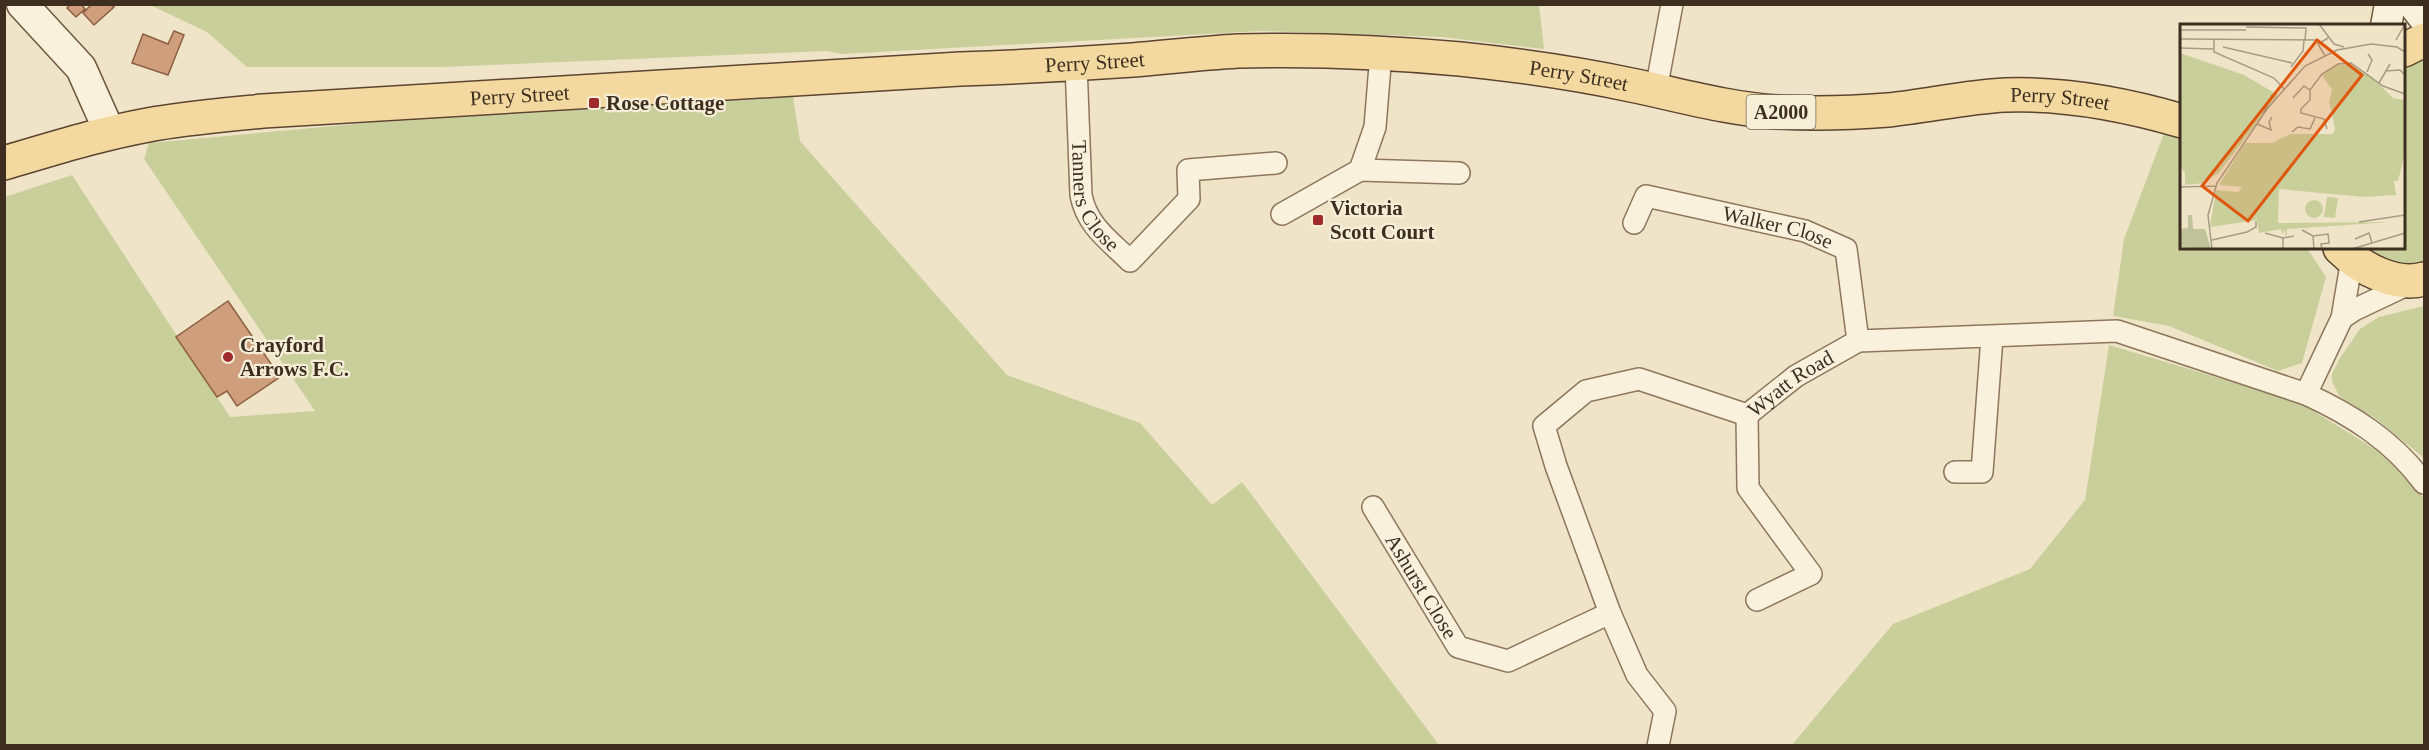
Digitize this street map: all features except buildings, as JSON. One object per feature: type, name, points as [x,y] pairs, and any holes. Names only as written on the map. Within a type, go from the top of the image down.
[{"type":"main road","points":[[2405,49],[2424,40]]},
{"type":"main road","name":"Perry Street","points":[[4,163],[110,133],[194,118],[328,106],[1076,64],[1233,52],[1313,50],[1382,53],[1524,66],[1589,76],[1727,106],[1772,112],[1829,114],[1986,97],[2060,97],[2142,109],[2180,122]]},
{"type":"main road","points":[[2346,253],[2378,274],[2420,280]]},
{"type":"street","points":[[22,4],[81,68],[110,133]]},
{"type":"street","points":[[1656,90],[1672,4]]},
{"type":"street","points":[[2386,24],[2390,4]]},
{"type":"street","points":[[2413,4],[2424,18]]},
{"type":"street","points":[[1360,170],[1375,127],[1382,53]]},
{"type":"street","name":"Tanners Close","points":[[1076,64],[1084,211],[1095,227],[1130,261],[1189,199],[1188,170],[1275,163]]},
{"type":"street","points":[[1282,214],[1360,170],[1459,173]]},
{"type":"street","name":"Walker Close","points":[[1634,223],[1646,196],[1805,231],[1846,249],[1858,341]]},
{"type":"street","points":[[2306,394],[2342,318],[2346,253]]},
{"type":"street","points":[[2342,318],[2354,310],[2420,280]]},
{"type":"street","name":"Wyatt Road","points":[[1658,746],[1665,711],[1636,675],[1610,613],[1556,466],[1544,426],[1586,391],[1639,379],[1747,415],[1796,376],[1858,341],[2117,331],[2306,394],[2346,413],[2399,453],[2424,483]]},
{"type":"street","points":[[1954,472],[1982,472],[1992,337]]},
{"type":"street","points":[[1747,415],[1748,488],[1811,574],[1757,600]]},
{"type":"street","name":"Ashurst Close","points":[[1372,507],[1458,647],[1508,661],[1610,613]]},
{"type":"green space","points":[[150,5],[1539,5],[1544,49],[1442,37],[1261,31],[842,54],[826,51],[442,67],[247,67],[207,32]]},
{"type":"green space","points":[[2424,53],[2424,262],[2415,263],[2400,263],[2385,259],[2365,249],[2405,249],[2405,64]]},
{"type":"green space","points":[[793,97],[800,141],[1007,375],[1140,423],[1212,505],[1242,482],[1439,745],[5,746],[5,197],[72,175],[230,417],[315,411],[144,159],[149,143],[367,123]]},
{"type":"green space","points":[[2165,131],[2180,138],[2180,249],[2308,249],[2326,277],[2302,363],[2278,371],[2169,326],[2113,316],[2124,239]]},
{"type":"green space","points":[[2424,306],[2424,458],[2376,419],[2339,396],[2332,381],[2332,374],[2360,329],[2379,317]]},
{"type":"green space","points":[[2109,345],[2299,402],[2383,454],[2424,498],[2424,745],[1791,746],[1893,624],[2030,569],[2085,500]]},
{"type":"place","name":"Rose Cottage","points":[[594,103]]},
{"type":"place","name":"Victoria Scott Court","points":[[1318,220]]},
{"type":"place","name":"Crayford Arrows F.C.","points":[[228,357]]}]
